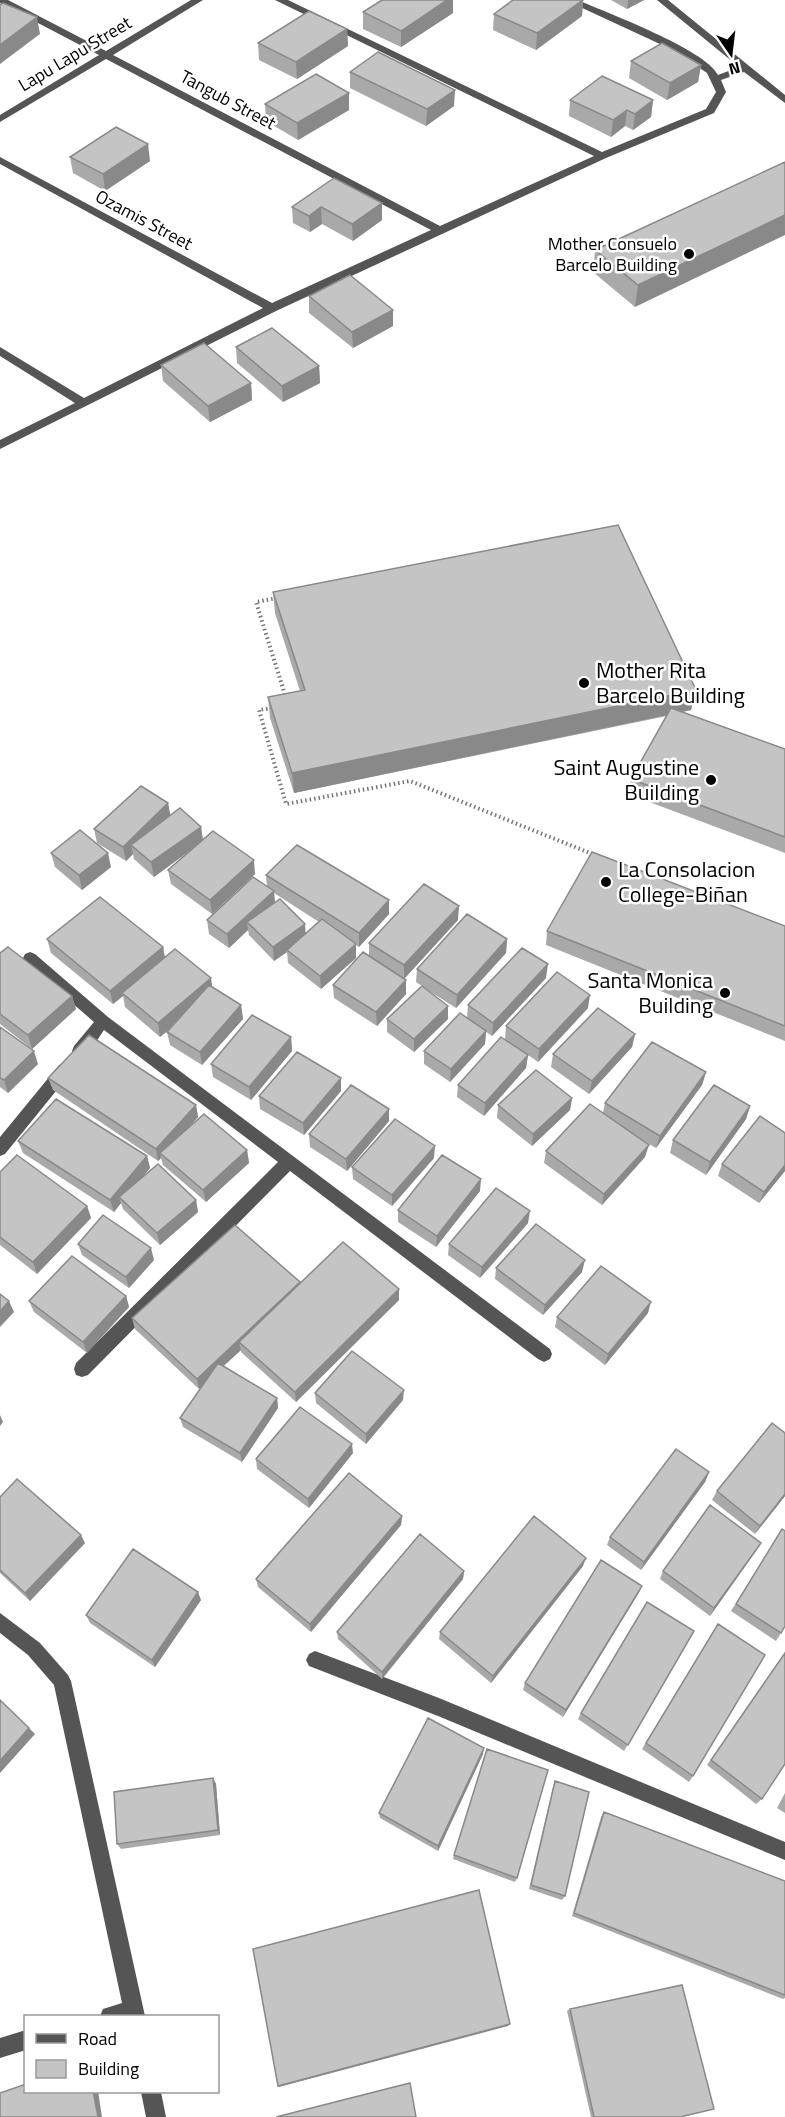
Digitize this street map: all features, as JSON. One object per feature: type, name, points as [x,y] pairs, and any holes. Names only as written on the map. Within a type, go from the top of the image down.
[{"type":"street","name":"Tangub Street","points":[[1,0],[439,230]]},
{"type":"street","name":"Lapu Lapu Street","points":[[0,119],[198,0]]},
{"type":"street","points":[[280,0],[602,156]]},
{"type":"street","points":[[0,445],[272,308],[602,156],[710,111],[721,92],[711,71],[679,48],[570,0]]},
{"type":"street","points":[[662,0],[785,100]]},
{"type":"street","points":[[715,79],[747,68]]},
{"type":"street","name":"Ozamis Street","points":[[0,160],[272,308]]},
{"type":"street","points":[[0,351],[84,403]]},
{"type":"street","points":[[30,958],[104,1021],[543,1354]]},
{"type":"street","points":[[0,1149],[104,1021]]},
{"type":"street","points":[[82,1370],[289,1161]]},
{"type":"street","points":[[0,1622],[34,1648],[62,1681],[134,2013],[118,2015]]},
{"type":"street","points":[[315,1660],[439,1707],[785,1851]]},
{"type":"street","points":[[0,2048],[24,2041]]},
{"type":"street","points":[[151,2093],[156,2117]]},
{"type":"path","points":[[280,598],[256,602],[288,705]]},
{"type":"path","points":[[278,706],[259,710],[286,804],[410,781],[604,859]]},
{"type":"building","points":[[382,0],[447,0],[401,31],[363,12]]},
{"type":"building","points":[[513,0],[583,0],[537,33],[494,14]]},
{"type":"building","points":[[3,3],[37,17],[0,45],[0,5]]},
{"type":"building","points":[[309,11],[347,29],[296,62],[258,43]]},
{"type":"building","points":[[662,43],[701,65],[670,83],[631,61]]},
{"type":"building","points":[[378,52],[455,90],[427,109],[350,72]]},
{"type":"building","points":[[316,74],[349,93],[297,123],[265,104]]},
{"type":"building","points":[[602,76],[653,100],[635,114],[627,110],[613,120],[570,100]]},
{"type":"building","points":[[116,127],[148,144],[103,174],[70,157]]},
{"type":"building","points":[[785,162],[785,215],[638,285],[595,250]]},
{"type":"building","points":[[334,178],[382,203],[352,224],[321,207],[309,216],[292,207]]},
{"type":"building","points":[[350,275],[393,310],[352,332],[309,296]]},
{"type":"building","points":[[272,328],[319,366],[282,386],[236,347]]},
{"type":"building","points":[[204,343],[251,383],[208,406],[161,365]]},
{"type":"building","name":"Mother Rita Barcelo Building","points":[[618,525],[696,690],[292,773],[268,697],[305,690],[273,592]]},
{"type":"building","name":"Saint Augustine Building","points":[[671,708],[785,749],[785,837],[631,779]]},
{"type":"building","points":[[141,786],[168,803],[123,847],[94,829]]},
{"type":"building","points":[[180,808],[201,827],[151,862],[131,845]]},
{"type":"building","points":[[80,830],[108,853],[79,875],[51,853]]},
{"type":"building","points":[[213,831],[254,860],[210,900],[168,870]]},
{"type":"building","points":[[297,845],[389,900],[359,933],[266,875]]},
{"type":"building","name":"Santa Monica Building","points":[[592,852],[785,926],[785,1026],[547,931]]},
{"type":"building","points":[[253,877],[274,891],[227,934],[207,920]]},
{"type":"building","points":[[424,884],[459,906],[404,965],[369,943]]},
{"type":"building","points":[[100,897],[163,947],[110,991],[47,939]]},
{"type":"building","points":[[280,899],[305,924],[273,947],[247,922]]},
{"type":"building","points":[[467,914],[507,939],[457,995],[417,969]]},
{"type":"building","points":[[322,919],[356,944],[320,976],[287,950]]},
{"type":"building","points":[[8,947],[72,996],[28,1035],[0,1014],[0,953]]},
{"type":"building","points":[[522,948],[548,964],[493,1023],[468,1005]]},
{"type":"building","points":[[175,949],[211,978],[158,1023],[122,993]]},
{"type":"building","points":[[363,952],[406,980],[376,1012],[333,985]]},
{"type":"building","points":[[557,972],[590,995],[539,1049],[506,1026]]},
{"type":"building","points":[[209,985],[241,1005],[200,1052],[167,1032]]},
{"type":"building","points":[[422,986],[448,1006],[414,1039],[387,1019]]},
{"type":"building","points":[[598,1008],[635,1034],[592,1081],[553,1054]]},
{"type":"building","points":[[460,1013],[486,1031],[451,1069],[424,1051]]},
{"type":"building","points":[[252,1015],[291,1037],[249,1087],[211,1064]]},
{"type":"building","points":[[0,1027],[34,1051],[4,1080],[0,1078]]},
{"type":"building","points":[[89,1035],[196,1105],[156,1149],[48,1078]]},
{"type":"building","points":[[501,1037],[528,1055],[485,1103],[458,1085]]},
{"type":"building","points":[[652,1042],[706,1072],[660,1136],[605,1103]]},
{"type":"building","points":[[297,1052],[341,1078],[303,1123],[259,1096]]},
{"type":"building","points":[[536,1070],[572,1098],[533,1134],[498,1105]]},
{"type":"building","points":[[351,1085],[389,1109],[346,1159],[309,1134]]},
{"type":"building","points":[[714,1085],[750,1106],[710,1162],[673,1140]]},
{"type":"building","points":[[56,1099],[147,1156],[110,1200],[18,1141]]},
{"type":"building","points":[[590,1104],[649,1145],[604,1194],[546,1151]]},
{"type":"building","points":[[204,1114],[247,1150],[203,1190],[160,1153]]},
{"type":"building","points":[[760,1116],[785,1133],[785,1165],[764,1192],[722,1164]]},
{"type":"building","points":[[395,1119],[435,1146],[392,1195],[352,1167]]},
{"type":"building","points":[[17,1155],[87,1206],[33,1262],[0,1237],[0,1172]]},
{"type":"building","points":[[442,1155],[481,1179],[437,1236],[398,1210]]},
{"type":"building","points":[[158,1164],[196,1200],[157,1233],[119,1197]]},
{"type":"building","points":[[496,1188],[530,1211],[482,1267],[449,1244]]},
{"type":"building","points":[[103,1215],[151,1248],[126,1277],[78,1244]]},
{"type":"building","points":[[536,1224],[585,1260],[545,1305],[496,1268]]},
{"type":"building","points":[[235,1225],[300,1282],[197,1379],[132,1318]]},
{"type":"building","points":[[343,1242],[399,1289],[295,1392],[239,1342]]},
{"type":"building","points":[[72,1256],[126,1296],[83,1342],[29,1301]]},
{"type":"building","points":[[601,1266],[651,1302],[608,1354],[557,1317]]},
{"type":"building","points":[[0,1294],[9,1301],[0,1311]]},
{"type":"building","points":[[352,1351],[404,1390],[366,1434],[315,1393]]},
{"type":"building","points":[[218,1363],[277,1398],[240,1453],[180,1418]]},
{"type":"building","points":[[300,1407],[352,1444],[308,1499],[256,1459]]},
{"type":"building","points":[[772,1423],[785,1433],[785,1494],[760,1526],[717,1491]]},
{"type":"building","points":[[676,1449],[709,1472],[644,1562],[610,1537]]},
{"type":"building","points":[[349,1473],[402,1516],[310,1624],[256,1579]]},
{"type":"building","points":[[17,1479],[81,1535],[25,1593],[0,1570],[0,1497]]},
{"type":"building","points":[[710,1505],[761,1543],[714,1608],[663,1571]]},
{"type":"building","points":[[534,1516],[586,1558],[493,1676],[440,1632]]},
{"type":"building","points":[[782,1529],[785,1531],[785,1626],[781,1633],[736,1604]]},
{"type":"building","points":[[420,1534],[464,1571],[382,1672],[337,1632]]},
{"type":"building","points":[[133,1549],[198,1592],[152,1660],[86,1615]]},
{"type":"building","points":[[601,1560],[642,1586],[566,1710],[525,1683]]},
{"type":"building","points":[[647,1602],[694,1631],[628,1745],[581,1713]]},
{"type":"building","points":[[718,1624],[765,1655],[693,1776],[646,1743]]},
{"type":"building","points":[[785,1653],[785,1764],[762,1799],[711,1760]]},
{"type":"building","points":[[0,1700],[29,1728],[0,1761]]},
{"type":"building","points":[[428,1718],[484,1748],[438,1846],[379,1813]]},
{"type":"building","points":[[487,1749],[548,1770],[517,1878],[454,1855]]},
{"type":"building","points":[[213,1778],[218,1830],[117,1844],[114,1792]]},
{"type":"building","points":[[555,1781],[589,1792],[565,1896],[531,1885]]},
{"type":"building","points":[[604,1812],[785,1881],[785,1995],[574,1913]]},
{"type":"building","points":[[479,1890],[510,2024],[278,2086],[253,1949]]},
{"type":"building","points":[[682,1985],[714,2109],[680,2117],[594,2117],[570,2009]]},
{"type":"building","points":[[410,2083],[416,2117],[276,2117]]},
{"type":"building","points":[[24,2085],[24,2093],[93,2093],[98,2117],[0,2117],[0,2093]]},
{"type":"place","name":"Mother Consuelo Barcelo Building","points":[[689,254]]},
{"type":"place","name":"Mother Rita Barcelo Building","points":[[584,683]]},
{"type":"place","name":"Saint Augustine Building","points":[[711,780]]},
{"type":"place","name":"La Consolacion College-Biñan","points":[[606,882]]},
{"type":"place","name":"Santa Monica Building","points":[[725,993]]}]
